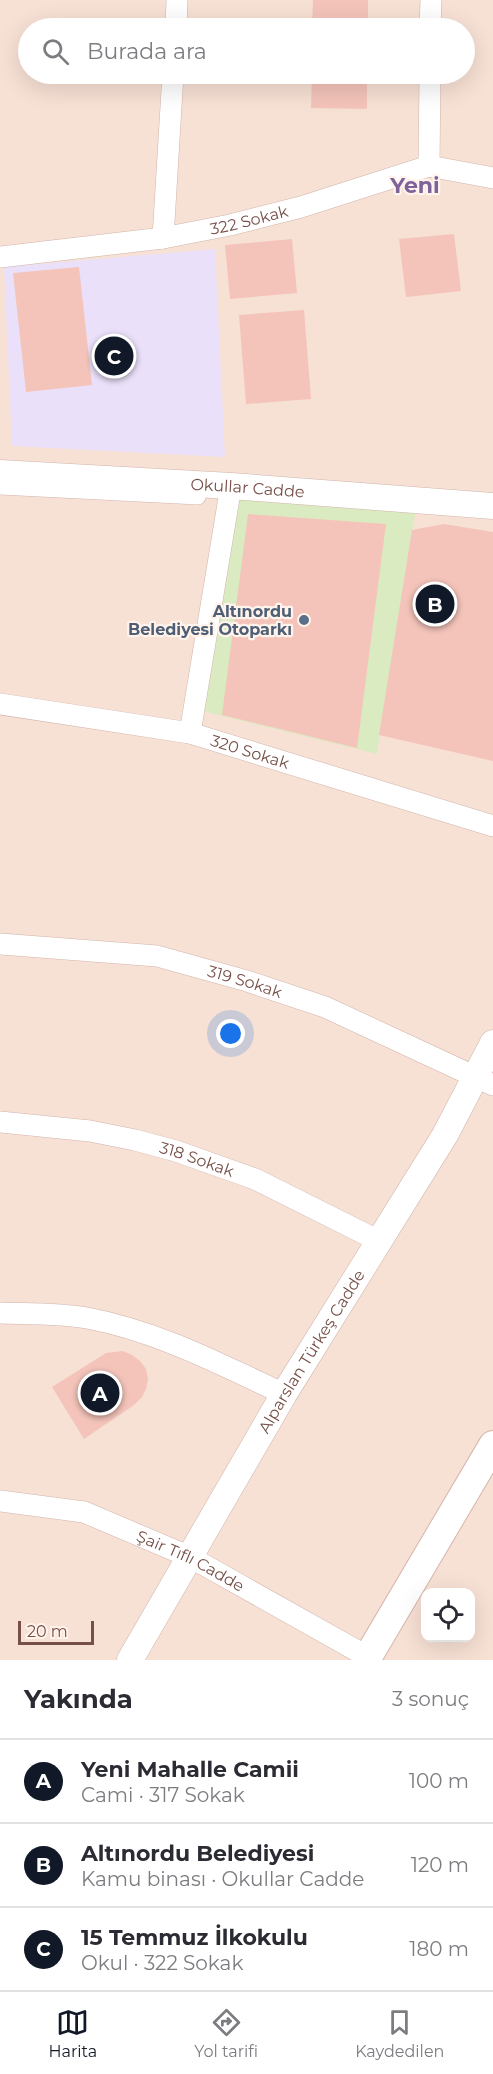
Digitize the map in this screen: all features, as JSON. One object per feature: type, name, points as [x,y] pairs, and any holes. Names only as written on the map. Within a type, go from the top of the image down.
[{"type":"main road","points":[[371,1659],[493,1445]]},
{"type":"street","points":[[176,18],[177,0]]},
{"type":"street","points":[[430,18],[431,0]]},
{"type":"street","points":[[163,238],[172,84]]},
{"type":"street","points":[[429,166],[430,84]]},
{"type":"street","name":"322 Sokak","points":[[0,257],[163,238],[230,225],[301,207],[429,166],[493,178]]},
{"type":"street","name":"Okullar Cadde","points":[[0,473],[230,492],[493,506]]},
{"type":"street","points":[[0,487],[230,492],[493,517]]},
{"type":"street","points":[[190,733],[230,492]]},
{"type":"street","name":"320 Sokak","points":[[0,704],[190,733],[493,826]]},
{"type":"street","name":"319 Sokak","points":[[0,944],[157,956],[247,981],[325,1007],[484,1081]]},
{"type":"street","name":"Alparslan Türkeş Cadde","points":[[130,1660],[284,1394],[445,1135],[484,1081],[493,1043]]},
{"type":"street","name":"318 Sokak","points":[[0,1122],[90,1131],[176,1151],[255,1179],[379,1241]]},
{"type":"street","points":[[0,1312],[86,1318],[141,1331],[190,1350],[284,1394]]},
{"type":"street","name":"Şair Tıflı Cadde","points":[[0,1501],[84,1512],[190,1557],[371,1659]]},
{"type":"shaded area","points":[[0,0],[493,0],[493,1660],[0,1660]]},
{"type":"shaded area","points":[[215,249],[225,457],[12,446],[4,267]]},
{"type":"green space","name":"Altınordu Belediyesi Otoparkı","points":[[228,498],[417,501],[377,754],[194,709]]},
{"type":"building","points":[[313,0],[368,0],[368,18],[312,18]]},
{"type":"building","points":[[312,84],[367,84],[367,109],[311,108]]},
{"type":"building","points":[[454,234],[461,291],[406,297],[399,239]]},
{"type":"building","points":[[292,239],[297,293],[230,299],[225,245]]},
{"type":"building","points":[[79,267],[92,385],[26,392],[13,273]]},
{"type":"building","points":[[304,310],[311,399],[246,404],[239,315]]},
{"type":"building","name":"Altınordu Belediyesi Otoparkı","points":[[248,514],[386,524],[357,748],[222,715]]},
{"type":"building","points":[[444,524],[493,532],[493,761],[379,735],[412,530]]},
{"type":"building","points":[[123,1351],[140,1361],[146,1369],[148,1379],[146,1389],[134,1405],[84,1439],[52,1387],[106,1353]]},
{"type":"place","name":"15 Temmuz İlkokulu","points":[[114,356]]},
{"type":"place","name":"Altınordu Belediyesi","points":[[435,604]]},
{"type":"place","name":"Altınordu Belediyesi Otoparkı","points":[[304,620]]},
{"type":"place","name":"Yeni Mahalle Camii","points":[[100,1393]]},
{"type":"district","name":"Yeni","points":[[415,185]]}]
